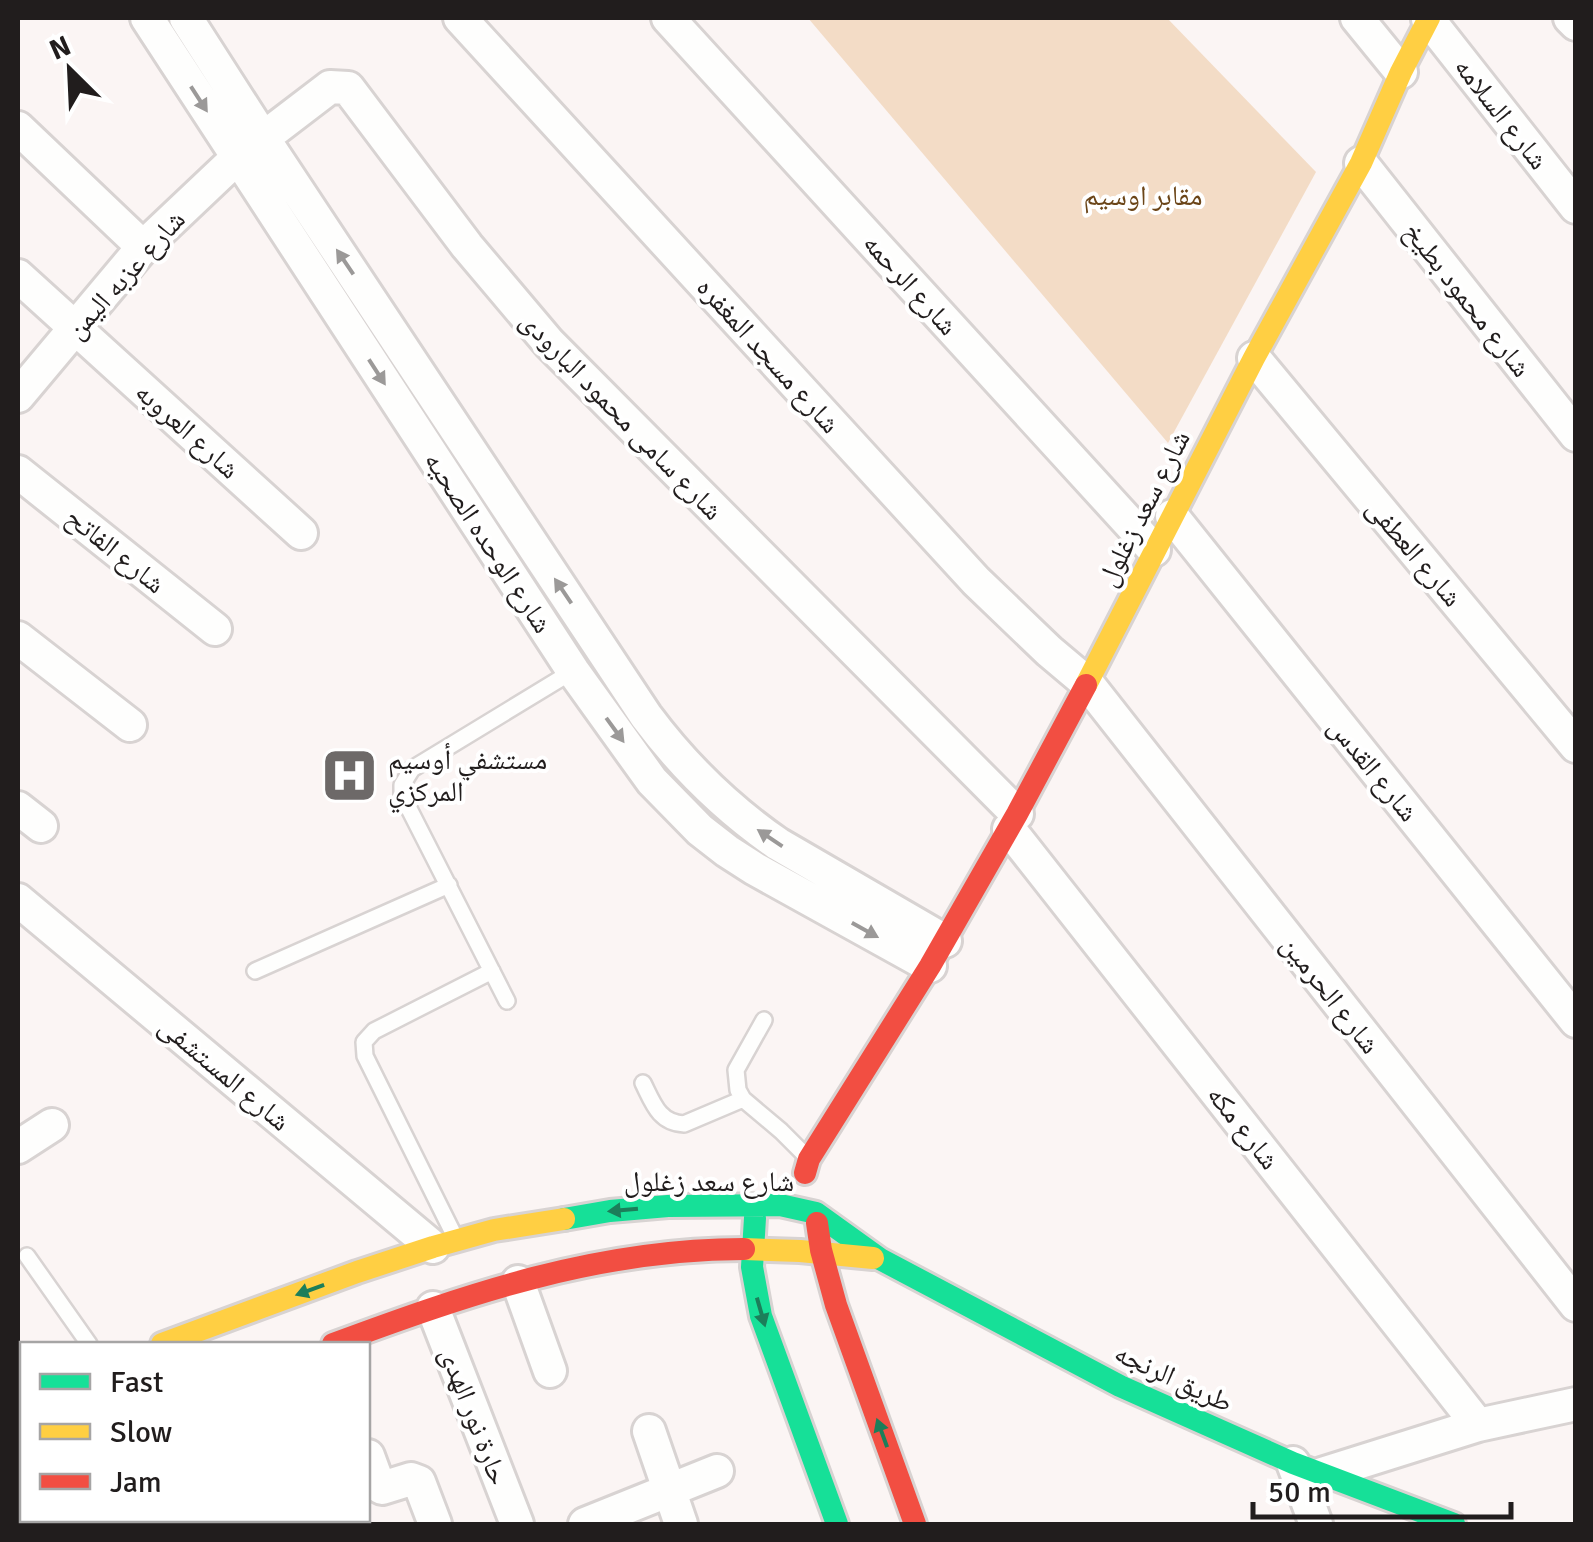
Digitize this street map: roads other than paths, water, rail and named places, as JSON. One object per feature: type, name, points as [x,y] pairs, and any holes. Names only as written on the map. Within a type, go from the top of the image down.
[{"type":"street","name":"شارع الوحده الصحيه","points":[[146,18],[250,148],[646,716],[684,764],[728,807],[938,953]]},
{"type":"street","name":"شارع الوحده الصحيه","points":[[186,18],[250,148],[573,672],[652,781],[700,830],[755,870],[938,953]]},
{"type":"street","name":"شارع مسجد المغفره","points":[[460,18],[976,582],[1088,683]]},
{"type":"street","name":"شارع الرحمه","points":[[668,18],[1154,550]]},
{"type":"street","points":[[1358,18],[1400,72]]},
{"type":"street","name":"شارع سعد زغلول","points":[[807,1166],[1013,822],[1254,358],[1361,164],[1428,18]]},
{"type":"street","name":"شارع السلامه","points":[[1428,18],[1576,207]]},
{"type":"street","points":[[1570,18],[1576,24]]},
{"type":"street","name":"شارع سامى محمود البارودى","points":[[250,148],[330,88],[348,88],[467,246],[549,343],[1013,822]]},
{"type":"street","points":[[18,128],[144,247]]},
{"type":"street","name":"شارع عزبه اليمن","points":[[18,396],[144,247],[250,148]]},
{"type":"street","name":"شارع محمود بطيخ","points":[[1361,164],[1576,435]]},
{"type":"street","name":"شارع العروبه","points":[[18,276],[302,533]]},
{"type":"street","name":"شارع العطفى","points":[[1254,358],[1576,746]]},
{"type":"street","name":"شارع الفاتح","points":[[18,472],[214,629]]},
{"type":"street","name":"شارع القدس","points":[[1172,516],[1576,1021]]},
{"type":"street","points":[[18,638],[130,725]]},
{"type":"street","name":"شارع الحرمين","points":[[1088,683],[1576,1305]]},
{"type":"street","name":"شارع مكه","points":[[1013,822],[1478,1425]]},
{"type":"street","name":"شارع المستشفى","points":[[18,900],[445,1244]]},
{"type":"street","points":[[18,1147],[52,1124]]},
{"type":"street","points":[[837,1524],[761,1316],[750,1248],[757,1205],[807,1166],[821,1250],[836,1305],[914,1524]]},
{"type":"street","name":"شارع سعد زغلول","points":[[167,1342],[445,1244],[552,1219],[610,1211],[780,1205],[816,1214],[880,1259]]},
{"type":"street","points":[[673,1206],[690,1226],[686,1242],[676,1252]]},
{"type":"street","points":[[339,1342],[433,1308],[580,1266],[676,1252],[750,1248],[821,1250],[880,1259]]},
{"type":"street","name":"طريق الرنجه","points":[[880,1259],[1120,1386],[1446,1523]]},
{"type":"street","points":[[518,1282],[550,1371]]},
{"type":"street","name":"حارة نور الهدى","points":[[433,1308],[516,1524]]},
{"type":"street","points":[[1316,1524],[1308,1468],[1576,1404]]},
{"type":"street","points":[[649,1430],[681,1524]]},
{"type":"street","points":[[370,1461],[382,1488],[410,1479],[420,1482],[436,1524]]},
{"type":"street","points":[[585,1524],[716,1471]]},
{"type":"lane","points":[[506,1001],[402,795],[402,785],[412,769],[573,672]]},
{"type":"lane","points":[[255,971],[449,885]]},
{"type":"lane","points":[[445,1244],[365,1056],[364,1042],[374,1031],[492,971]]},
{"type":"lane","points":[[764,1020],[736,1070],[736,1080],[742,1099],[781,1131],[807,1166]]},
{"type":"lane","points":[[642,1083],[664,1119],[674,1124],[684,1124],[742,1099]]},
{"type":"lane","points":[[27,1256],[88,1342]]},
{"type":"place","name":"مستشفي أوسيم المركزي","points":[[349,775]]},
{"type":"park label","name":"مقابر اوسيم","points":[[1143,195]]}]
